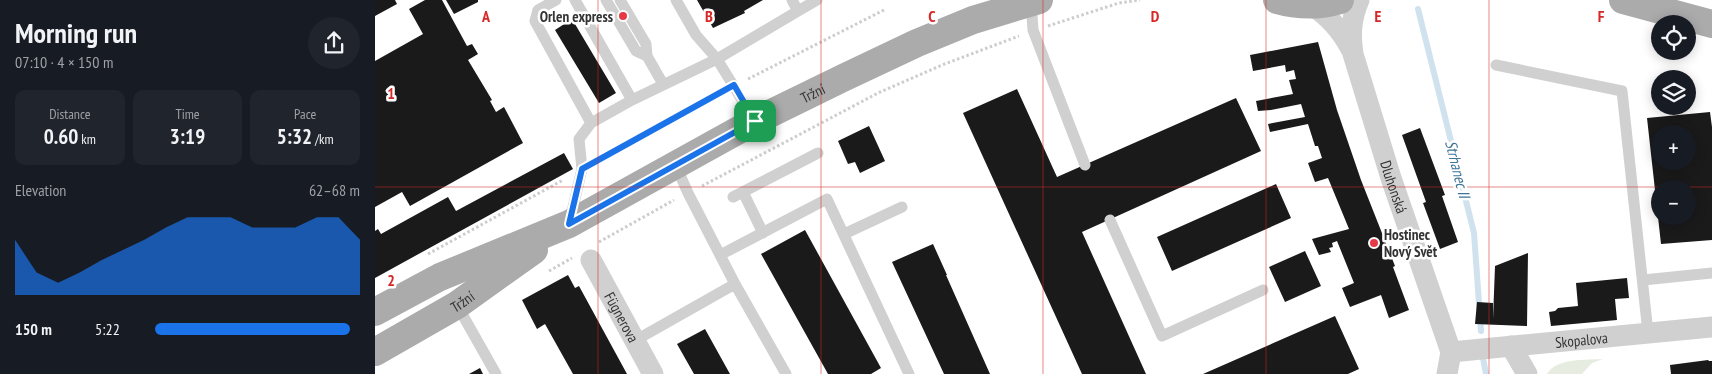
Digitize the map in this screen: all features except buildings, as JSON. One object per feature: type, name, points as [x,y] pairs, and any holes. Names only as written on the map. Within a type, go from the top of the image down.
[{"type":"main road","points":[[1277,0],[1311,5],[1340,0]]},
{"type":"main road","points":[[1623,0],[1712,24]]},
{"type":"main road","name":"Tržní","points":[[375,312],[440,277],[569,224],[755,121],[917,43],[973,20],[1035,1]]},
{"type":"main road","name":"Tržní","points":[[375,352],[457,305],[569,224]]},
{"type":"street","name":"Dluhonská","points":[[1359,0],[1351,24],[1350,36],[1353,54],[1391,178],[1451,352],[1447,374]]},
{"type":"street","name":"Dluhonská","points":[[1311,5],[1328,17],[1337,27],[1353,54]]},
{"type":"street","name":"Fügnerova","points":[[591,260],[653,374]]},
{"type":"street","name":"Skopalova","points":[[1451,352],[1712,327]]},
{"type":"street","points":[[1511,346],[1527,374]]},
{"type":"lane","points":[[556,0],[538,10],[535,21],[591,123]]},
{"type":"lane","points":[[575,0],[632,100]]},
{"type":"lane","points":[[606,0],[636,51],[647,56]]},
{"type":"lane","points":[[620,0],[646,44],[647,56],[663,84]]},
{"type":"lane","points":[[676,0],[697,35],[717,58],[755,121]]},
{"type":"lane","points":[[792,0],[798,11]]},
{"type":"lane","points":[[569,224],[582,169],[579,139],[591,123],[663,84],[717,58],[817,0]]},
{"type":"lane","points":[[1035,1],[1033,30],[1085,165]]},
{"type":"lane","points":[[1496,65],[1622,91],[1648,333]]},
{"type":"lane","points":[[763,232],[738,194],[818,152]]},
{"type":"lane","points":[[676,166],[735,284],[786,374]]},
{"type":"lane","points":[[720,255],[827,199],[909,374]]},
{"type":"lane","points":[[844,234],[902,207]]},
{"type":"lane","points":[[1110,220],[1162,336],[1263,290]]},
{"type":"lane","points":[[1643,280],[1712,273]]},
{"type":"lane","points":[[636,340],[735,284]]},
{"type":"lane","points":[[457,305],[495,374]]},
{"type":"path","points":[[1033,30],[1119,3],[1140,0]]},
{"type":"path","points":[[427,255],[734,85],[887,9]]},
{"type":"shaded area","points":[[1603,359],[1592,363],[1582,374],[1547,374],[1551,369],[1564,362]]},
{"type":"waterway","name":"Strhanec II","points":[[1418,9],[1474,233],[1481,331]]},
{"type":"waterway","name":"Strhanec II","points":[[1483,358],[1486,374]]},
{"type":"place","name":"Orlen express","points":[[623,16]]},
{"type":"place","name":"Hostinec Nový Svět","points":[[1374,243]]},
{"type":"route","points":[[734,85],[755,121],[569,224],[582,169],[734,85]]}]
